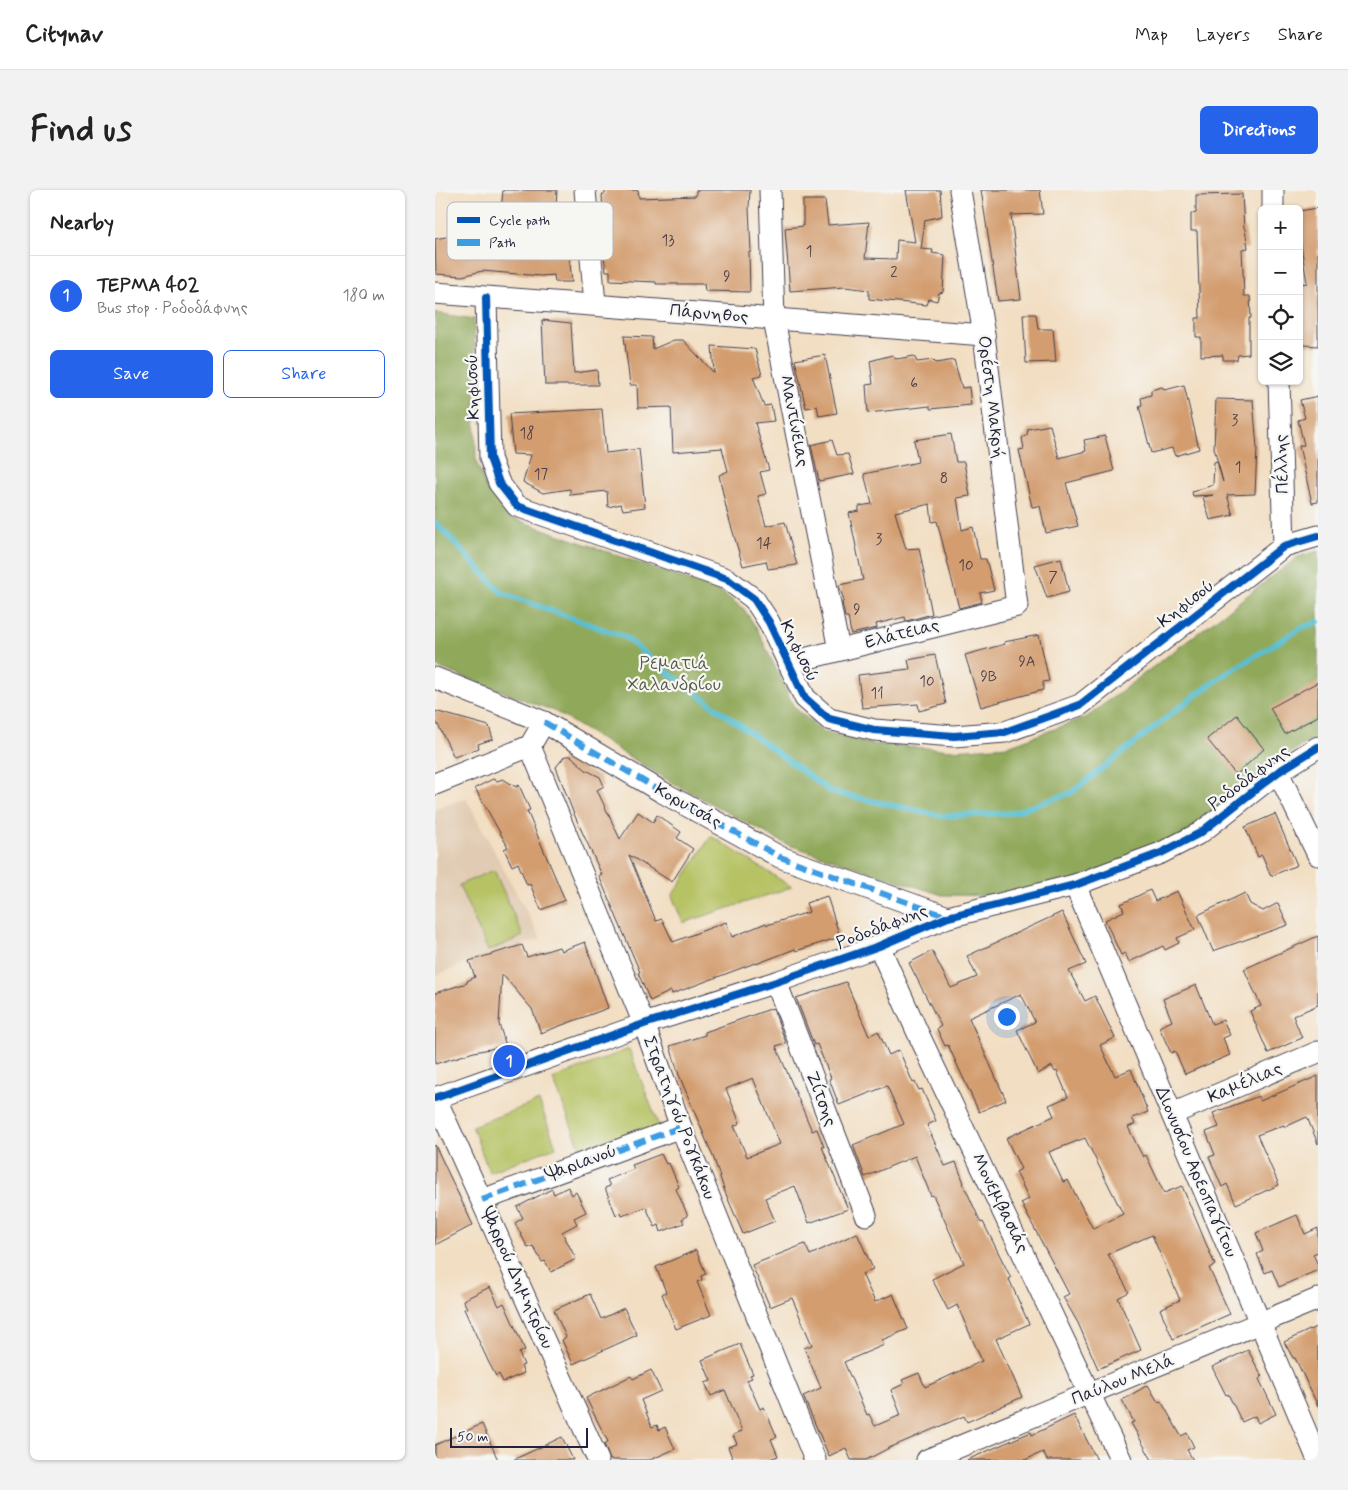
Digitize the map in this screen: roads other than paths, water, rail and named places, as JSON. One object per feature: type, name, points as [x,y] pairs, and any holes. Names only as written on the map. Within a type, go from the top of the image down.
[{"type":"street","name":"Μαντίνειας","points":[[771,190],[774,320],[839,650]]},
{"type":"street","name":"Ορέστη Μακρή","points":[[960,190],[984,335],[1017,606]]},
{"type":"street","points":[[1273,190],[1273,205]]},
{"type":"street","points":[[591,260],[595,304]]},
{"type":"street","name":"Πάρνηθος","points":[[435,293],[984,335]]},
{"type":"street","name":"Κηφισού","points":[[486,298],[490,458],[499,484],[517,506],[727,579],[754,600],[769,622],[805,698],[829,719],[873,730],[954,736],[1005,732],[1080,705],[1284,546],[1318,536]]},
{"type":"street","name":"Πέλλης","points":[[1279,385],[1284,546]]},
{"type":"street","name":"Ελάτειας","points":[[788,663],[1017,606]]},
{"type":"street","name":"Κορυτσάς","points":[[435,678],[544,722],[661,792],[780,857],[948,917]]},
{"type":"street","points":[[435,784],[530,746],[544,722]]},
{"type":"street","name":"Στρατηγού Ρογκάκου","points":[[530,746],[644,1024],[681,1127],[815,1460]]},
{"type":"street","name":"Ροδοδάφνης","points":[[435,1098],[644,1024],[776,982],[879,946],[948,917],[1075,884],[1161,853],[1186,842],[1200,833],[1278,772],[1318,747]]},
{"type":"street","points":[[1278,772],[1318,855]]},
{"type":"street","name":"Διονυσίου Αρεοπαγίτου","points":[[1075,884],[1318,1460]]},
{"type":"street","name":"Μονεμβασιάς","points":[[879,946],[917,1031],[1121,1460]]},
{"type":"street","name":"Ζίτσης","points":[[776,982],[866,1215]]},
{"type":"street","name":"Καμέλιας","points":[[1172,1114],[1318,1052]]},
{"type":"street","name":"Ψαρρού Δημητρίου","points":[[435,1098],[598,1460]]},
{"type":"street","name":"Ψαριανού","points":[[482,1200],[681,1127]]},
{"type":"street","name":"Παύλου Μελά","points":[[927,1460],[1318,1299]]},
{"type":"waterway","points":[[435,522],[502,593],[625,637],[666,671],[831,792],[942,816],[1011,813],[1071,793],[1185,703],[1227,673],[1301,628],[1318,622]]},
{"type":"place","name":"ΤΕΡΜΑ 402","points":[[509,1061]]},
{"type":"park label","name":"Ρεματιά Χαλανδρίου","points":[[674,674]]}]
